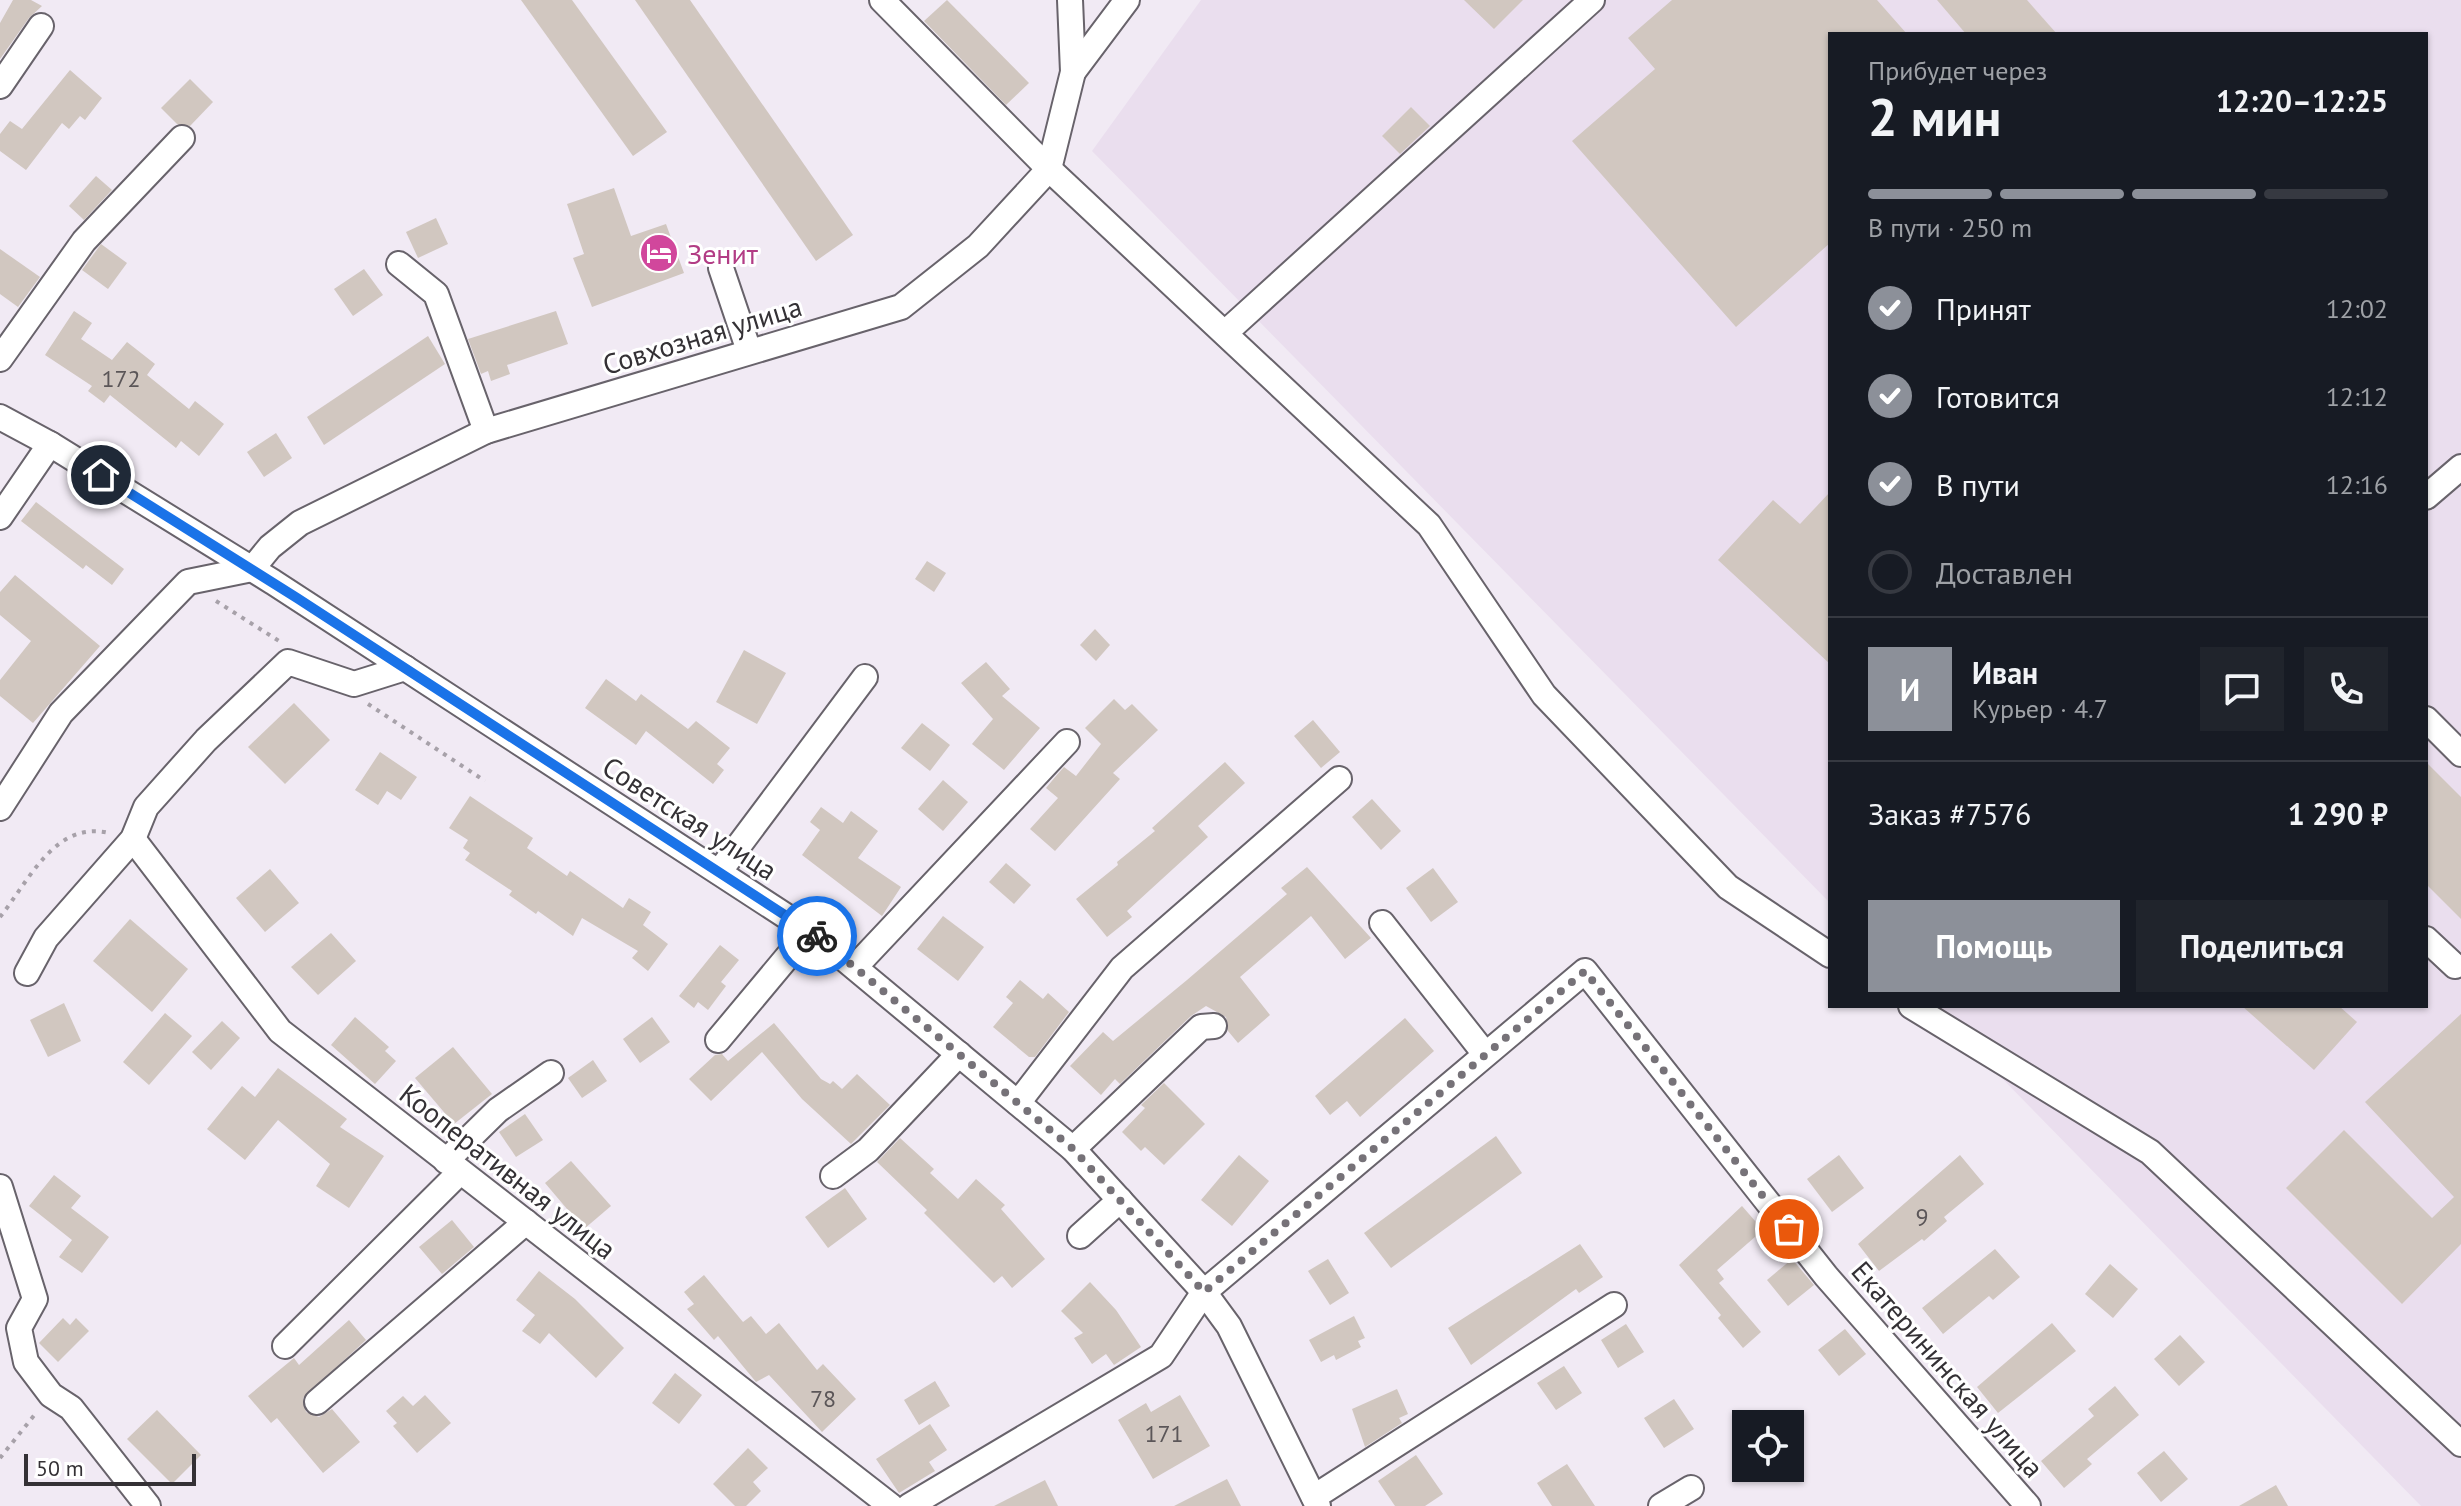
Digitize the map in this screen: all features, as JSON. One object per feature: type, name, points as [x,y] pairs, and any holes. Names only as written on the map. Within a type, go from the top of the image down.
[{"type":"street","points":[[882,0],[1049,169],[1429,525],[1544,695],[1728,887],[1828,954]]},
{"type":"street","name":"Совхозная улица","points":[[262,575],[270,547],[300,523],[486,431],[901,307],[978,246],[1049,169],[1073,72],[1070,0]]},
{"type":"street","points":[[1073,72],[1127,0]]},
{"type":"street","points":[[1225,333],[1592,0]]},
{"type":"street","points":[[0,86],[41,26]]},
{"type":"street","points":[[0,359],[84,241],[182,138]]},
{"type":"street","points":[[399,264],[436,294],[486,431]]},
{"type":"street","points":[[721,268],[749,351]]},
{"type":"street","name":"Советская улица","points":[[0,417],[50,444],[262,575],[809,931],[855,967],[1073,1149],[1204,1292],[1229,1326],[1316,1501]]},
{"type":"street","points":[[0,517],[50,444]]},
{"type":"street","points":[[2428,495],[2461,467]]},
{"type":"street","points":[[0,808],[61,713],[188,582],[262,575]]},
{"type":"street","points":[[27,973],[46,938],[133,839],[146,807],[206,740],[288,662],[354,684],[405,668]]},
{"type":"street","points":[[719,872],[865,677]]},
{"type":"street","points":[[2428,721],[2461,754]]},
{"type":"street","points":[[855,967],[1067,742]]},
{"type":"street","points":[[1018,1103],[1122,968],[1339,779]]},
{"type":"street","name":"Кооперативная улица","points":[[133,839],[280,1031],[891,1506]]},
{"type":"street","points":[[909,1506],[1161,1356],[1204,1292],[1485,1054],[1382,923]]},
{"type":"street","points":[[718,1040],[809,931]]},
{"type":"street","points":[[2428,941],[2455,966]]},
{"type":"street","name":"Екатерининская улица","points":[[1485,1054],[1585,971],[1826,1276],[2028,1506]]},
{"type":"street","points":[[1914,1008],[2150,1152],[2461,1444]]},
{"type":"street","points":[[1073,1149],[1201,1027],[1214,1026]]},
{"type":"street","points":[[833,1176],[868,1150],[959,1054]]},
{"type":"street","points":[[285,1346],[453,1166],[498,1110],[551,1073]]},
{"type":"street","points":[[0,1187],[35,1299],[19,1328],[26,1362],[51,1395],[71,1408],[148,1506]]},
{"type":"street","points":[[1080,1236],[1120,1200]]},
{"type":"street","points":[[317,1402],[526,1222]]},
{"type":"street","points":[[1316,1501],[1614,1305]]},
{"type":"street","points":[[1661,1506],[1691,1488]]},
{"type":"path","points":[[229,610],[289,649]]},
{"type":"path","points":[[361,698],[485,781]]},
{"type":"path","points":[[0,917],[56,842],[91,828],[133,839]]},
{"type":"path","points":[[0,1458],[51,1395]]},
{"type":"shaded area","points":[[1201,0],[2461,0],[2461,1506],[2421,1506],[1933,1008],[2428,1008],[2428,32],[1828,32],[1828,901],[1092,151]]},
{"type":"building","points":[[13,0],[31,0],[42,6],[29,18],[0,59],[0,23]]},
{"type":"building","points":[[521,0],[572,0],[667,132],[633,156]]},
{"type":"building","points":[[635,0],[690,0],[853,235],[816,261]]},
{"type":"building","points":[[947,0],[1029,83],[1006,105],[924,21]]},
{"type":"building","points":[[1464,0],[1523,0],[1494,29]]},
{"type":"building","points":[[1672,0],[1877,0],[1905,32],[1828,32],[1828,245],[1736,327],[1572,141],[1655,69],[1628,38]]},
{"type":"building","points":[[1937,0],[2027,0],[2055,32],[1964,32]]},
{"type":"building","points":[[70,70],[102,98],[85,120],[80,116],[69,129],[62,123],[26,170],[0,151],[0,134],[10,121],[22,129]]},
{"type":"building","points":[[190,79],[213,102],[190,126],[177,124],[161,108]]},
{"type":"building","points":[[1411,107],[1430,126],[1400,154],[1382,136]]},
{"type":"building","points":[[96,176],[112,190],[84,220],[69,206]]},
{"type":"building","points":[[614,188],[631,236],[666,224],[684,273],[592,307],[573,258],[584,254],[567,204]]},
{"type":"building","points":[[436,218],[448,244],[418,258],[406,232]]},
{"type":"building","points":[[101,244],[127,263],[108,289],[82,270]]},
{"type":"building","points":[[0,249],[40,277],[18,307],[0,294]]},
{"type":"building","points":[[364,269],[383,295],[353,316],[334,289]]},
{"type":"building","points":[[74,311],[92,323],[81,339],[112,360],[127,342],[155,364],[147,375],[189,409],[195,401],[224,424],[199,456],[181,441],[176,448],[110,395],[104,403],[88,391],[92,386],[45,355]]},
{"type":"building","points":[[556,311],[568,344],[507,365],[510,374],[491,381],[488,371],[481,374],[468,339]]},
{"type":"building","points":[[428,336],[445,364],[324,445],[307,417]]},
{"type":"building","points":[[276,433],[292,458],[264,477],[247,452]]},
{"type":"building","points":[[1828,494],[1828,662],[1718,560],[1773,500],[1800,524]]},
{"type":"building","points":[[36,502],[124,569],[112,585],[86,565],[83,569],[21,521]]},
{"type":"building","points":[[927,561],[946,573],[934,592],[915,579]]},
{"type":"building","points":[[15,575],[100,646],[33,723],[0,696],[0,680],[31,641],[0,615],[0,592]]},
{"type":"building","points":[[1095,629],[1110,645],[1096,661],[1080,645]]},
{"type":"building","points":[[744,650],[786,673],[757,724],[716,702]]},
{"type":"building","points":[[986,662],[1010,689],[1002,696],[1040,728],[1004,770],[972,744],[993,719],[961,683]]},
{"type":"building","points":[[606,679],[636,701],[641,694],[688,729],[696,721],[730,748],[717,764],[724,770],[713,784],[646,731],[636,745],[585,708]]},
{"type":"building","points":[[1114,699],[1125,710],[1132,704],[1158,730],[1113,773],[1120,779],[1055,851],[1030,829],[1058,798],[1046,788],[1056,776],[1064,767],[1076,776],[1101,744],[1085,728]]},
{"type":"building","points":[[294,703],[330,740],[285,784],[248,747]]},
{"type":"building","points":[[1313,720],[1340,752],[1321,768],[1294,736]]},
{"type":"building","points":[[922,723],[950,745],[930,771],[901,748]]},
{"type":"building","points":[[380,752],[417,777],[401,800],[387,791],[378,805],[355,790]]},
{"type":"building","points":[[1225,762],[1245,783],[1198,826],[1208,837],[1127,911],[1132,917],[1107,937],[1076,899],[1155,831],[1152,828]]},
{"type":"building","points":[[2428,764],[2461,797],[2461,919],[2428,886]]},
{"type":"building","points":[[943,780],[968,802],[943,831],[918,809]]},
{"type":"building","points":[[470,796],[533,838],[527,848],[567,876],[570,871],[623,908],[629,898],[651,912],[643,925],[668,944],[648,971],[632,958],[638,951],[582,918],[573,936],[509,895],[512,891],[465,860],[470,853],[463,848],[468,840],[449,828]]},
{"type":"building","points":[[1372,799],[1401,831],[1381,850],[1352,817]]},
{"type":"building","points":[[821,807],[843,823],[851,811],[878,831],[858,858],[901,887],[882,916],[802,855],[820,830],[810,822]]},
{"type":"building","points":[[1006,863],[1031,885],[1014,904],[989,882]]},
{"type":"building","points":[[1307,867],[1371,938],[1345,959],[1311,916],[1240,977],[1270,1015],[1238,1043],[1228,1031],[1226,1017],[1206,1006],[1191,1016],[1120,1084],[1115,1079],[1101,1095],[1070,1066],[1103,1032],[1113,1041],[1187,980],[1287,894],[1281,888]]},
{"type":"building","points":[[1433,868],[1458,902],[1431,922],[1406,888]]},
{"type":"building","points":[[270,869],[299,903],[265,932],[236,898]]},
{"type":"building","points":[[943,916],[984,947],[958,981],[917,949]]},
{"type":"building","points":[[130,919],[188,969],[152,1012],[93,961]]},
{"type":"building","points":[[331,933],[356,961],[318,995],[291,967]]},
{"type":"building","points":[[720,945],[739,960],[721,982],[726,986],[708,1010],[698,1002],[694,1008],[679,996]]},
{"type":"building","points":[[1020,980],[1043,999],[1048,993],[1069,1012],[1035,1057],[1029,1057],[993,1027],[1013,1003],[1006,997]]},
{"type":"building","points":[[64,1003],[81,1041],[48,1057],[30,1020]]},
{"type":"building","points":[[2244,1008],[2341,1008],[2357,1022],[2314,1070]]},
{"type":"building","points":[[165,1013],[192,1036],[149,1085],[123,1062]]},
{"type":"building","points":[[2461,1014],[2461,1244],[2402,1304],[2286,1188],[2344,1130],[2432,1218],[2454,1197],[2365,1102]]},
{"type":"building","points":[[355,1017],[389,1047],[385,1051],[396,1061],[375,1084],[331,1045]]},
{"type":"building","points":[[652,1017],[670,1042],[640,1063],[623,1039]]},
{"type":"building","points":[[1405,1018],[1434,1051],[1360,1117],[1347,1101],[1330,1115],[1315,1096]]},
{"type":"building","points":[[222,1021],[240,1038],[211,1070],[192,1052]]},
{"type":"building","points":[[774,1023],[821,1079],[830,1084],[833,1081],[842,1089],[857,1074],[890,1105],[851,1144],[802,1099],[762,1052],[711,1101],[689,1079],[715,1055],[722,1054],[728,1061]]},
{"type":"building","points":[[453,1047],[492,1094],[454,1124],[415,1078]]},
{"type":"building","points":[[593,1060],[607,1081],[582,1098],[568,1078]]},
{"type":"building","points":[[278,1068],[347,1119],[340,1127],[384,1156],[349,1208],[316,1186],[330,1164],[278,1120],[245,1160],[207,1129],[242,1086],[255,1097]]},
{"type":"building","points":[[1164,1083],[1205,1124],[1164,1165],[1145,1147],[1141,1151],[1122,1132],[1145,1108],[1141,1105]]},
{"type":"building","points":[[525,1114],[543,1140],[516,1157],[499,1132]]},
{"type":"building","points":[[1496,1136],[1522,1173],[1391,1268],[1364,1233]]},
{"type":"building","points":[[900,1138],[934,1169],[930,1173],[958,1199],[976,1179],[1005,1205],[1001,1209],[1045,1259],[1012,1288],[1002,1276],[994,1283],[924,1213],[927,1210],[877,1162]]},
{"type":"building","points":[[1239,1155],[1269,1181],[1232,1226],[1201,1200]]},
{"type":"building","points":[[1839,1155],[1864,1188],[1832,1212],[1807,1179]]},
{"type":"building","points":[[1960,1155],[1984,1184],[1944,1217],[1947,1221],[1924,1241],[1922,1239],[1879,1271],[1858,1244]]},
{"type":"building","points":[[571,1161],[611,1206],[584,1229],[545,1183]]},
{"type":"building","points":[[54,1175],[81,1196],[71,1208],[109,1237],[82,1273],[59,1257],[72,1240],[29,1206]]},
{"type":"building","points":[[845,1188],[867,1219],[828,1248],[805,1217]]},
{"type":"building","points":[[1742,1206],[1763,1230],[1717,1270],[1724,1279],[1719,1283],[1761,1332],[1743,1348],[1718,1318],[1721,1315],[1679,1265]]},
{"type":"building","points":[[452,1220],[474,1247],[442,1274],[419,1247]]},
{"type":"building","points":[[1580,1244],[1603,1277],[1579,1293],[1576,1289],[1471,1365],[1448,1328]]},
{"type":"building","points":[[1995,1249],[2020,1277],[1993,1300],[1989,1296],[1943,1334],[1922,1308]]},
{"type":"building","points":[[1328,1259],[1349,1293],[1330,1305],[1308,1271]]},
{"type":"building","points":[[1792,1259],[1814,1285],[1788,1306],[1767,1280]]},
{"type":"building","points":[[2110,1264],[2138,1289],[2113,1318],[2085,1294]]},
{"type":"building","points":[[539,1271],[575,1299],[624,1348],[596,1378],[549,1333],[540,1344],[522,1331],[535,1315],[516,1300]]},
{"type":"building","points":[[704,1275],[743,1322],[751,1316],[766,1334],[779,1323],[817,1370],[823,1364],[856,1399],[822,1432],[769,1375],[756,1382],[718,1336],[714,1340],[687,1309],[694,1304],[684,1292]]},
{"type":"building","points":[[1090,1282],[1116,1310],[1141,1347],[1114,1365],[1106,1354],[1092,1364],[1074,1338],[1083,1333],[1061,1311]]},
{"type":"building","points":[[1354,1316],[1365,1338],[1358,1341],[1361,1347],[1336,1360],[1334,1355],[1321,1362],[1309,1340]]},
{"type":"building","points":[[63,1318],[70,1325],[76,1318],[89,1331],[58,1362],[39,1343]]},
{"type":"building","points":[[349,1320],[366,1340],[303,1398],[306,1412],[319,1417],[332,1409],[360,1442],[323,1473],[277,1418],[271,1423],[248,1396],[294,1358],[299,1365]]},
{"type":"building","points":[[2052,1323],[2076,1351],[1998,1413],[1977,1387]]},
{"type":"building","points":[[1626,1324],[1644,1352],[1618,1368],[1601,1340]]},
{"type":"building","points":[[1845,1329],[1866,1354],[1839,1376],[1818,1350]]},
{"type":"building","points":[[2180,1335],[2205,1362],[2179,1386],[2154,1359]]},
{"type":"building","points":[[1564,1366],[1582,1393],[1556,1410],[1537,1383]]},
{"type":"building","points":[[675,1373],[702,1395],[679,1424],[652,1403]]},
{"type":"building","points":[[935,1381],[950,1406],[919,1425],[904,1400]]},
{"type":"building","points":[[2115,1386],[2139,1415],[2087,1459],[2092,1464],[2064,1488],[2041,1461],[2094,1416],[2088,1409]]},
{"type":"building","points":[[1397,1389],[1408,1414],[1399,1418],[1402,1423],[1365,1447],[1352,1409]]},
{"type":"building","points":[[425,1395],[451,1423],[417,1453],[393,1426],[397,1423],[386,1411],[403,1396],[413,1406]]},
{"type":"building","points":[[1180,1395],[1210,1446],[1153,1479],[1118,1420],[1146,1403],[1151,1412]]},
{"type":"building","points":[[1674,1399],[1694,1429],[1664,1448],[1644,1418]]},
{"type":"building","points":[[157,1410],[201,1455],[172,1484],[127,1439]]},
{"type":"building","points":[[930,1424],[947,1450],[929,1462],[935,1471],[899,1493],[876,1459]]},
{"type":"building","points":[[748,1448],[768,1468],[753,1482],[761,1491],[746,1506],[735,1506],[713,1484]]},
{"type":"building","points":[[2164,1451],[2188,1479],[2161,1502],[2137,1473]]},
{"type":"building","points":[[1416,1455],[1443,1494],[1425,1506],[1395,1506],[1378,1481]]},
{"type":"building","points":[[1567,1464],[1595,1506],[1552,1506],[1537,1483]]},
{"type":"building","points":[[1227,1479],[1241,1506],[1174,1506]]},
{"type":"building","points":[[1045,1480],[1058,1506],[994,1506]]},
{"type":"building","points":[[2276,1485],[2288,1506],[2239,1506]]},
{"type":"way so far","points":[[817,936],[1073,1149],[1204,1292],[1585,971],[1789,1229]]},
{"type":"place","name":"Зенит","points":[[659,253]]},
{"type":"route","points":[[101,475],[297,598],[817,936]]}]
